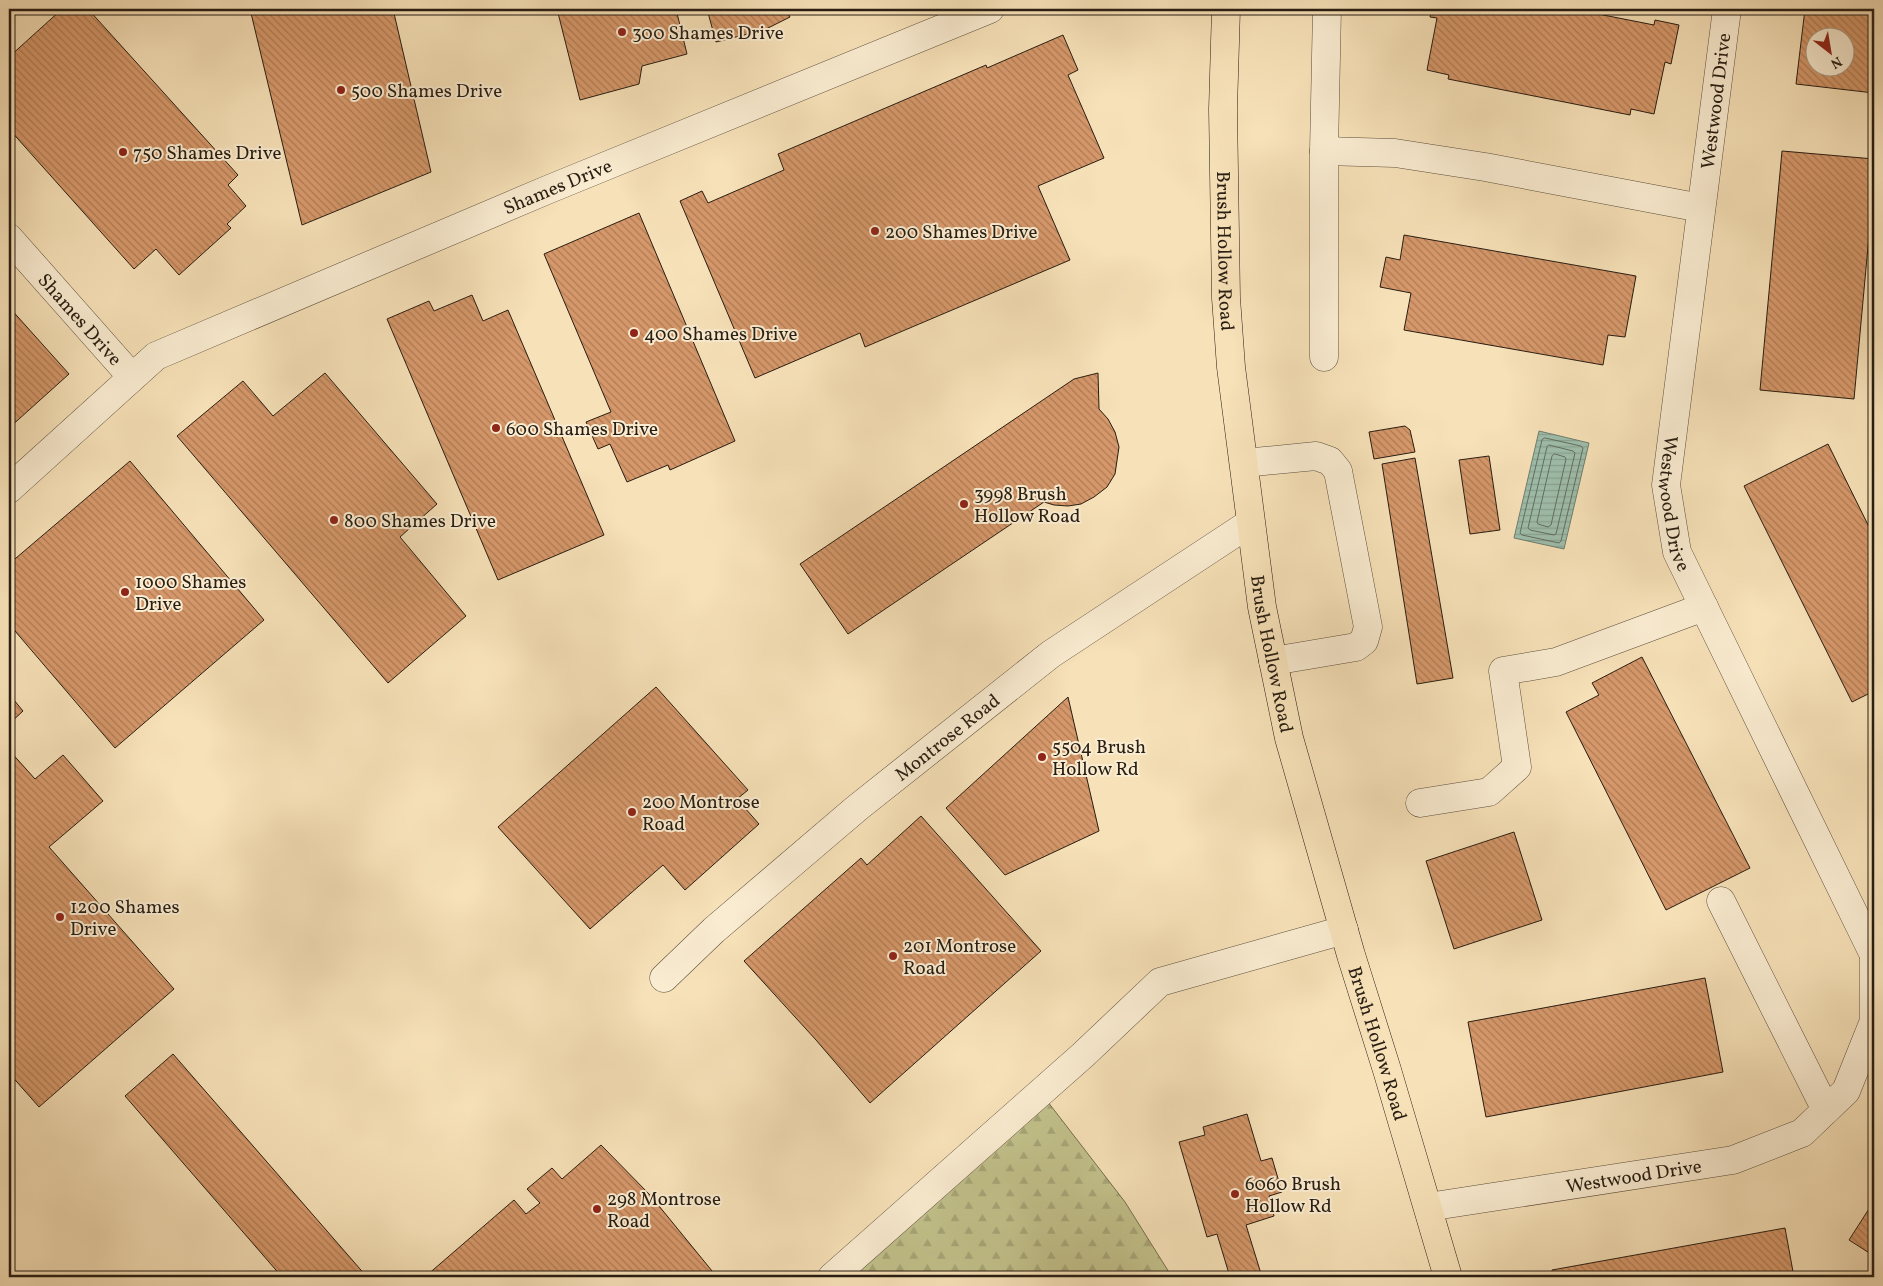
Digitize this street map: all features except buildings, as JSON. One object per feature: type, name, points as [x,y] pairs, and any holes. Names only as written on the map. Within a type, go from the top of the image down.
[{"type":"main road","name":"Brush Hollow Road","points":[[1226,9],[1223,108],[1224,260],[1231,367],[1262,607],[1289,738],[1344,930],[1448,1277]]},
{"type":"street","name":"Shames Drive","points":[[9,489],[156,356],[547,190],[990,9]]},
{"type":"street","points":[[1324,357],[1324,151],[1327,9]]},
{"type":"street","name":"Westwood Drive","points":[[1428,1207],[1733,1160],[1802,1133],[1846,1091],[1874,1021],[1874,957],[1677,552],[1666,485],[1726,9]]},
{"type":"street","points":[[1324,151],[1395,153],[1484,167],[1701,208]]},
{"type":"street","name":"Shames Drive","points":[[9,238],[132,377]]},
{"type":"street","points":[[1244,463],[1316,456],[1330,461],[1338,471],[1368,627],[1364,641],[1356,647],[1273,661]]},
{"type":"street","name":"Montrose Road","points":[[664,978],[714,930],[852,812],[1051,654],[1250,523]]},
{"type":"street","points":[[1420,803],[1489,792],[1518,767],[1503,671],[1556,662],[1704,607]]},
{"type":"street","points":[[1721,901],[1826,1110]]},
{"type":"street","points":[[832,1277],[1077,1061],[1160,982],[1344,930]]},
{"type":"green space","points":[[1041,1093],[1125,1202],[1172,1277],[850,1277]]},
{"type":"water","points":[[1539,431],[1589,443],[1564,549],[1514,538]]},
{"type":"place","name":"300 Shames Drive","points":[[622,32]]},
{"type":"place","name":"500 Shames Drive","points":[[341,90]]},
{"type":"place","name":"750 Shames Drive","points":[[123,152]]},
{"type":"place","name":"200 Shames Drive","points":[[875,231]]},
{"type":"place","name":"400 Shames Drive","points":[[634,333]]},
{"type":"place","name":"600 Shames Drive","points":[[496,428]]},
{"type":"place","name":"3998 Brush Hollow Road","points":[[964,504]]},
{"type":"place","name":"800 Shames Drive","points":[[334,520]]},
{"type":"place","name":"1000 Shames Drive","points":[[125,592]]},
{"type":"place","name":"5504 Brush Hollow Rd","points":[[1042,757]]},
{"type":"place","name":"200 Montrose Road","points":[[632,812]]},
{"type":"place","name":"1200 Shames Drive","points":[[60,917]]},
{"type":"place","name":"201 Montrose Road","points":[[893,956]]},
{"type":"place","name":"6060 Brush Hollow Rd","points":[[1235,1194]]},
{"type":"place","name":"298 Montrose Road","points":[[597,1209]]}]
